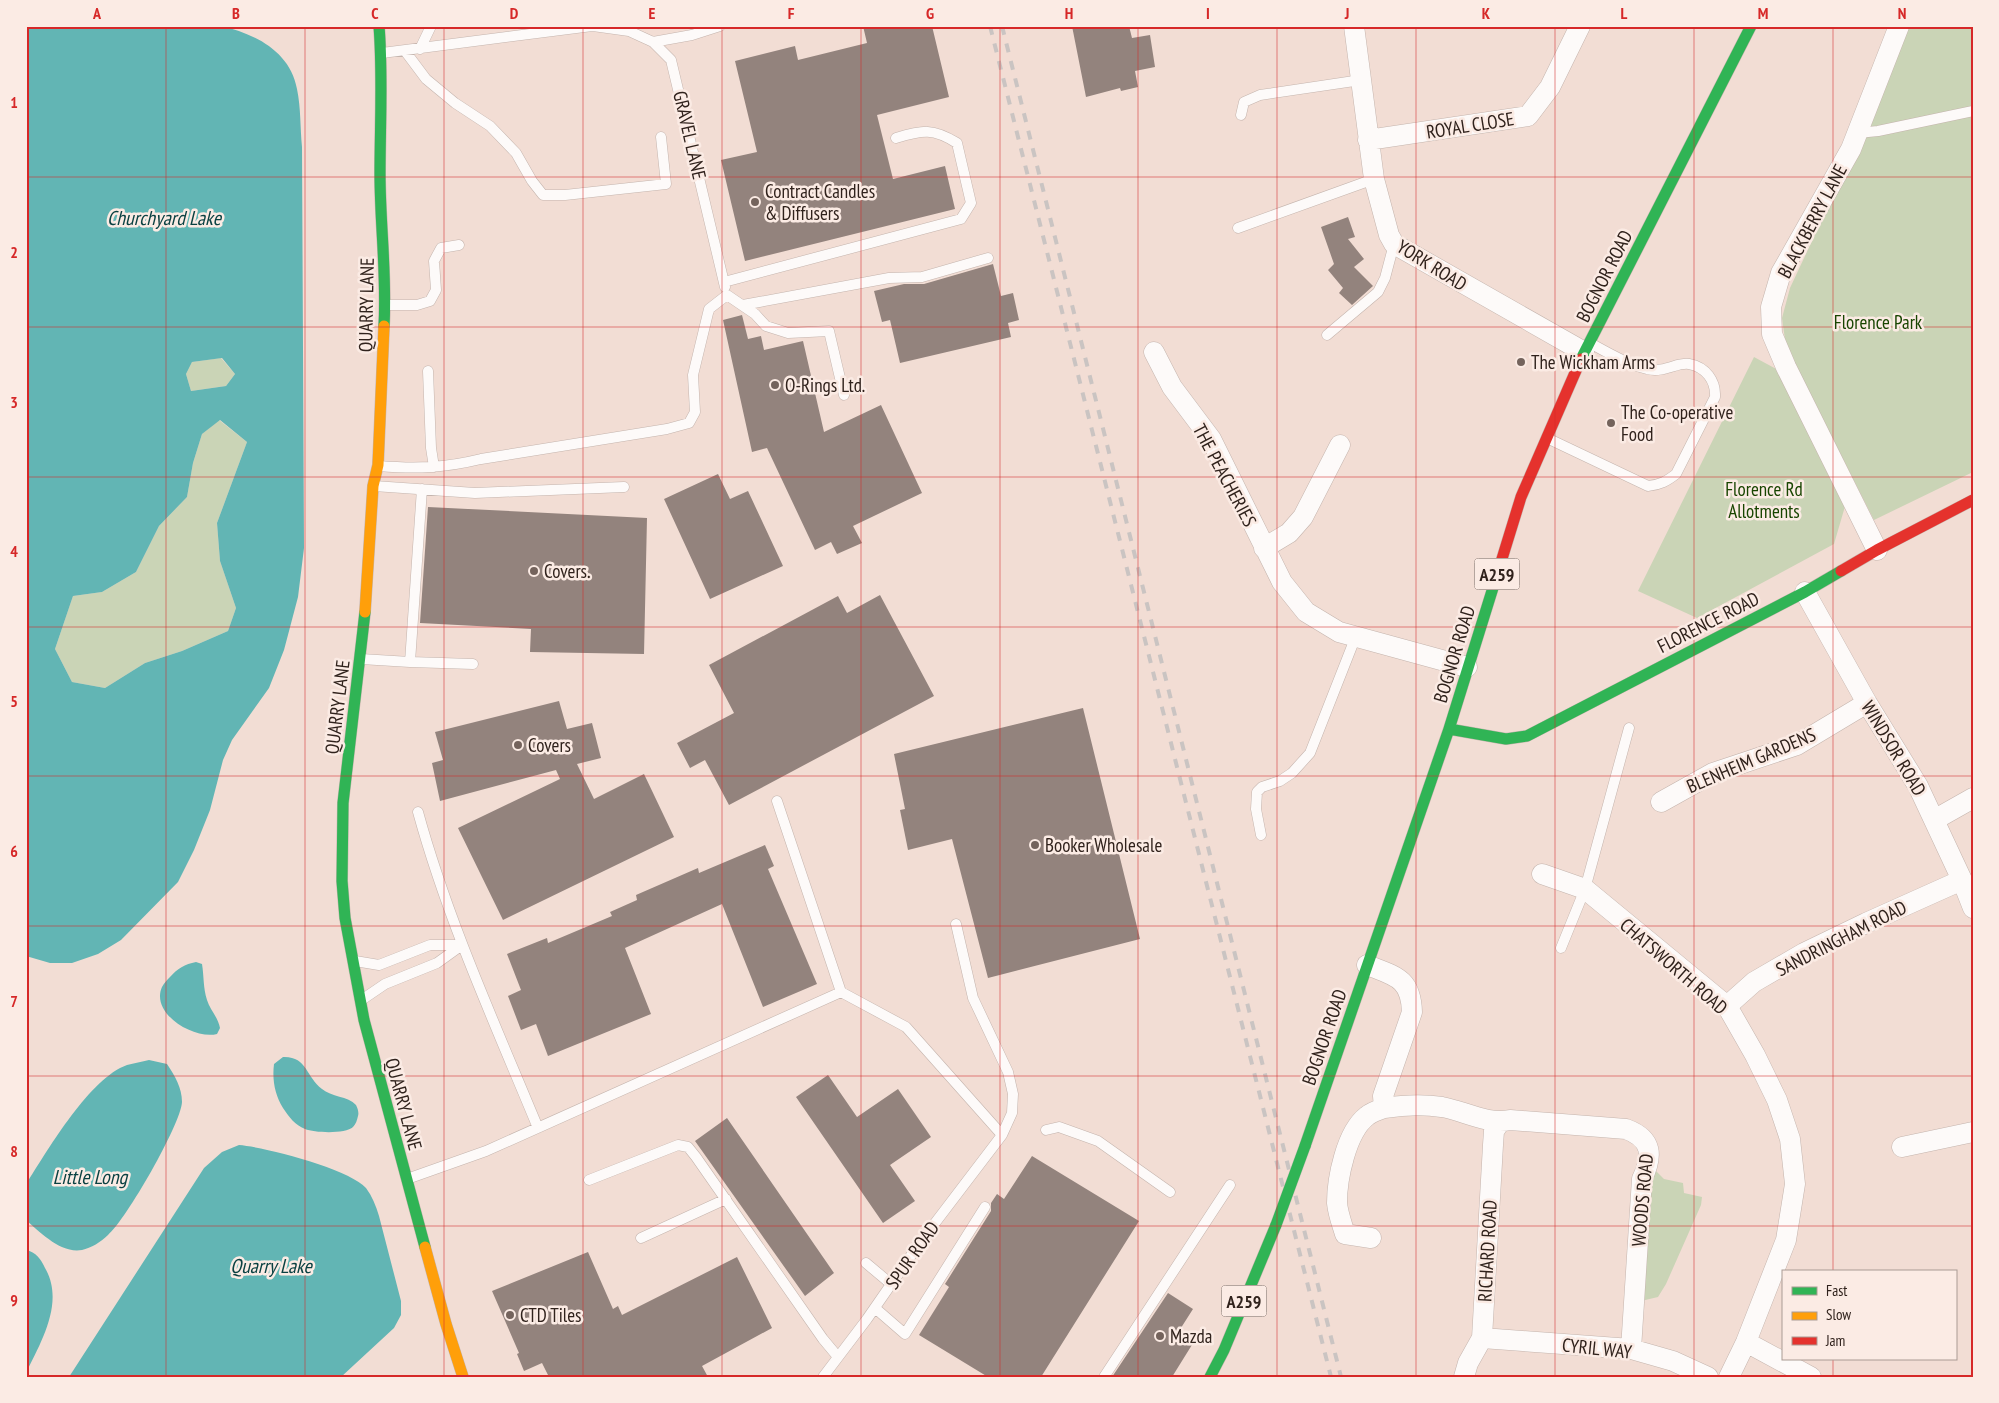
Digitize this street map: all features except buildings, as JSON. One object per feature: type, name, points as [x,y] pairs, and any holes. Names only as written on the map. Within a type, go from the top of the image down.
[{"type":"street","name":"QUARRY LANE","points":[[379,26],[381,54],[380,176],[385,306],[378,465],[372,486],[366,608],[343,803],[342,881],[345,918],[360,1001],[406,1179],[446,1324],[463,1377]]},
{"type":"street","name":"YORK ROAD","points":[[1354,26],[1374,178],[1388,235],[1394,244],[1587,348]]},
{"type":"street","name":"ROYAL CLOSE","points":[[1368,140],[1528,116],[1550,87],[1580,26]]},
{"type":"street","name":"BOGNOR ROAD","points":[[1210,1377],[1224,1350],[1276,1225],[1305,1146],[1449,729],[1521,497],[1587,348],[1751,26]]},
{"type":"street","name":"BLACKBERRY LANE","points":[[1877,550],[1786,367],[1772,334],[1771,307],[1781,273],[1858,133],[1899,26]]},
{"type":"street","name":"THE PEACHERIES","points":[[1154,352],[1172,387],[1211,439],[1282,582],[1306,612],[1339,632],[1467,667]]},
{"type":"street","name":"THE PEACHERIES","points":[[1264,548],[1289,533],[1303,518],[1340,445]]},
{"type":"street","name":"FLORENCE ROAD","points":[[1449,729],[1506,739],[1526,736],[1805,592],[1877,550],[1973,500]]},
{"type":"street","name":"WINDSOR ROAD","points":[[1805,592],[1867,703],[1918,786],[1973,908]]},
{"type":"street","name":"BLENHEIM GARDENS","points":[[1661,802],[1713,772],[1797,744],[1867,703]]},
{"type":"street","points":[[1934,820],[1973,798]]},
{"type":"street","name":"CHATSWORTH ROAD","points":[[1542,874],[1585,890],[1727,1006],[1755,1055],[1777,1100],[1790,1139],[1795,1184],[1786,1240],[1778,1271],[1729,1377]]},
{"type":"street","name":"SANDRINGHAM ROAD","points":[[1727,1006],[1754,982],[1804,953],[1962,880]]},
{"type":"street","points":[[1367,965],[1401,980],[1405,984],[1411,1002],[1412,1012],[1383,1096],[1384,1108]]},
{"type":"street","points":[[1372,1238],[1345,1234],[1337,1205],[1345,1157],[1356,1128],[1367,1116],[1384,1108],[1403,1105],[1424,1105],[1500,1122]]},
{"type":"street","name":"WOODS ROAD","points":[[1500,1122],[1510,1120],[1626,1129],[1642,1138],[1647,1146],[1649,1160],[1642,1180],[1631,1349]]},
{"type":"street","name":"RICHARD ROAD","points":[[1464,1377],[1468,1363],[1482,1338],[1494,1131],[1500,1122]]},
{"type":"street","points":[[1902,1147],[1973,1132]]},
{"type":"street","name":"CYRIL WAY","points":[[1482,1338],[1631,1349],[1673,1361],[1708,1377]]},
{"type":"street","points":[[1746,1342],[1811,1377]]},
{"type":"lane","points":[[420,49],[431,26]]},
{"type":"lane","name":"GRAVEL LANE","points":[[381,54],[545,29],[593,26],[622,28],[653,42],[671,60],[727,295]]},
{"type":"lane","points":[[653,42],[692,35],[720,26]]},
{"type":"lane","points":[[405,51],[426,79],[455,103],[490,126],[516,152],[532,181],[543,195],[583,193],[666,184],[661,138]]},
{"type":"lane","points":[[1241,115],[1244,102],[1260,95],[1361,80]]},
{"type":"lane","points":[[1858,133],[1878,131],[1973,111]]},
{"type":"lane","points":[[724,282],[961,219],[971,203],[957,143],[941,133],[918,132],[896,138]]},
{"type":"lane","points":[[1238,228],[1374,178]]},
{"type":"lane","points":[[1327,335],[1378,292],[1385,278],[1394,244]]},
{"type":"lane","points":[[385,306],[417,305],[430,301],[436,290],[434,261],[441,248],[459,245]]},
{"type":"lane","points":[[743,305],[889,278],[922,277],[988,258]]},
{"type":"lane","points":[[378,465],[414,469],[456,465],[482,459],[667,429],[689,422],[694,412],[693,375],[709,309],[727,295],[743,305],[766,326],[788,333],[829,331],[844,394]]},
{"type":"lane","points":[[1547,438],[1648,486],[1654,486],[1665,482],[1676,474],[1715,397],[1716,389],[1712,378],[1705,371],[1689,364],[1661,370],[1648,369],[1587,348]]},
{"type":"lane","points":[[428,371],[431,448],[434,467]]},
{"type":"lane","points":[[372,486],[475,493],[624,487]]},
{"type":"lane","points":[[410,662],[422,489]]},
{"type":"lane","points":[[1261,835],[1256,809],[1257,792],[1262,787],[1280,781],[1292,773],[1310,753],[1356,636]]},
{"type":"lane","points":[[360,659],[473,664]]},
{"type":"lane","points":[[1561,948],[1585,890],[1629,728]]},
{"type":"lane","points":[[777,801],[841,992],[906,1027],[1002,1134]]},
{"type":"lane","points":[[418,812],[431,858],[462,945],[538,1128]]},
{"type":"lane","name":"SPUR ROAD","points":[[823,1377],[875,1308],[919,1244],[1002,1134],[1012,1113],[1013,1094],[1008,1072],[973,998],[956,924]]},
{"type":"lane","points":[[352,960],[379,965],[430,945],[462,945]]},
{"type":"lane","points":[[360,1001],[385,984],[437,963],[462,945]]},
{"type":"lane","points":[[406,1179],[486,1151],[841,992]]},
{"type":"lane","points":[[1046,1130],[1059,1128],[1098,1141],[1170,1192]]},
{"type":"lane","points":[[589,1180],[678,1146],[688,1147],[823,1339],[838,1357]]},
{"type":"lane","points":[[1104,1377],[1230,1185]]},
{"type":"lane","points":[[641,1238],[726,1199]]},
{"type":"lane","points":[[875,1308],[905,1334],[984,1207]]},
{"type":"lane","points":[[866,1263],[891,1284]]},
{"type":"green space","name":"Florence Park","points":[[1902,26],[1973,26],[1973,472],[1874,520],[1786,347],[1782,318],[1790,288],[1863,132]]},
{"type":"green space","name":"Florence Rd Allotments","points":[[1754,357],[1780,371],[1846,503],[1834,544],[1697,618],[1638,591]]},
{"type":"green space","points":[[221,358],[235,374],[226,386],[191,391],[186,374],[192,362]]},
{"type":"green space","points":[[219,420],[247,442],[217,523],[220,561],[236,608],[228,631],[182,651],[145,663],[105,688],[72,682],[55,649],[73,596],[102,592],[136,572],[159,526],[187,497],[193,463],[202,434]]},
{"type":"green space","points":[[1654,1169],[1664,1179],[1683,1183],[1684,1193],[1702,1197],[1701,1205],[1666,1284],[1658,1297],[1641,1301],[1646,1203]]},
{"type":"water","name":"Churchyard Lake","points":[[26,26],[221,26],[258,39],[279,54],[293,76],[298,96],[302,147],[304,548],[298,597],[284,650],[269,688],[232,740],[223,760],[210,810],[194,850],[178,882],[121,940],[98,954],[72,963],[50,963],[26,956]],"holes":[[[222,358],[235,374],[226,386],[191,391],[186,374],[192,362]],[[220,420],[247,442],[217,523],[220,561],[236,608],[228,631],[182,651],[145,663],[105,688],[72,682],[55,649],[73,596],[102,592],[136,572],[159,526],[187,497],[193,463],[202,434]]]},
{"type":"water","points":[[196,962],[202,964],[208,1004],[218,1020],[220,1028],[217,1034],[208,1035],[187,1029],[177,1023],[162,1007],[160,997],[165,983],[178,969]]},
{"type":"water","points":[[283,1057],[297,1060],[302,1064],[317,1084],[326,1092],[349,1100],[356,1105],[358,1115],[353,1127],[337,1132],[316,1131],[301,1127],[292,1120],[280,1103],[274,1082],[274,1064]]},
{"type":"water","name":"Little Long","points":[[149,1060],[167,1064],[178,1082],[182,1102],[173,1130],[139,1192],[116,1226],[105,1238],[92,1246],[82,1250],[66,1249],[44,1236],[26,1220],[26,1186],[28,1181],[59,1133],[99,1084],[113,1072],[127,1065]]},
{"type":"water","name":"Quarry Lake","points":[[239,1145],[306,1160],[343,1174],[366,1188],[374,1201],[379,1216],[401,1301],[401,1315],[394,1328],[341,1377],[69,1377],[204,1168],[222,1152]]},
{"type":"water","points":[[26,1250],[38,1256],[42,1262],[51,1281],[53,1294],[49,1322],[26,1373]]},
{"type":"railway","points":[[990,26],[1331,1377]]},
{"type":"railway","points":[[1002,26],[1341,1377]]},
{"type":"traffic: fast","points":[[379,26],[381,81],[380,193],[385,288],[384,326]]},
{"type":"traffic: fast","points":[[1581,359],[1751,26]]},
{"type":"traffic: fast","points":[[1305,1146],[1449,729],[1501,562]]},
{"type":"traffic: fast","points":[[1449,729],[1506,739],[1527,736],[1805,592],[1841,571]]},
{"type":"traffic: fast","points":[[365,612],[343,803],[342,881],[345,918],[364,1020],[425,1247]]},
{"type":"traffic: fast","points":[[1276,1225],[1305,1146]]},
{"type":"traffic: fast","points":[[1210,1377],[1224,1350],[1276,1225]]},
{"type":"traffic: slow","points":[[365,612],[373,486],[378,465],[384,326]]},
{"type":"traffic: slow","points":[[425,1247],[463,1377]]},
{"type":"traffic: jam","points":[[1501,562],[1521,497],[1581,359]]},
{"type":"traffic: jam","points":[[1841,571],[1973,500]]},
{"type":"place","name":"Contract Candles & Diffusers","points":[[755,202]]},
{"type":"place","name":"The Wickham Arms","points":[[1521,362]]},
{"type":"place","name":"O-Rings Ltd.","points":[[775,385]]},
{"type":"place","name":"The Co-operative Food","points":[[1611,423]]},
{"type":"place","name":"Covers.","points":[[534,571]]},
{"type":"place","name":"Covers","points":[[518,745]]},
{"type":"place","name":"Booker Wholesale","points":[[1035,845]]},
{"type":"place","name":"CTD Tiles","points":[[510,1315]]},
{"type":"place","name":"Mazda","points":[[1160,1336]]}]
